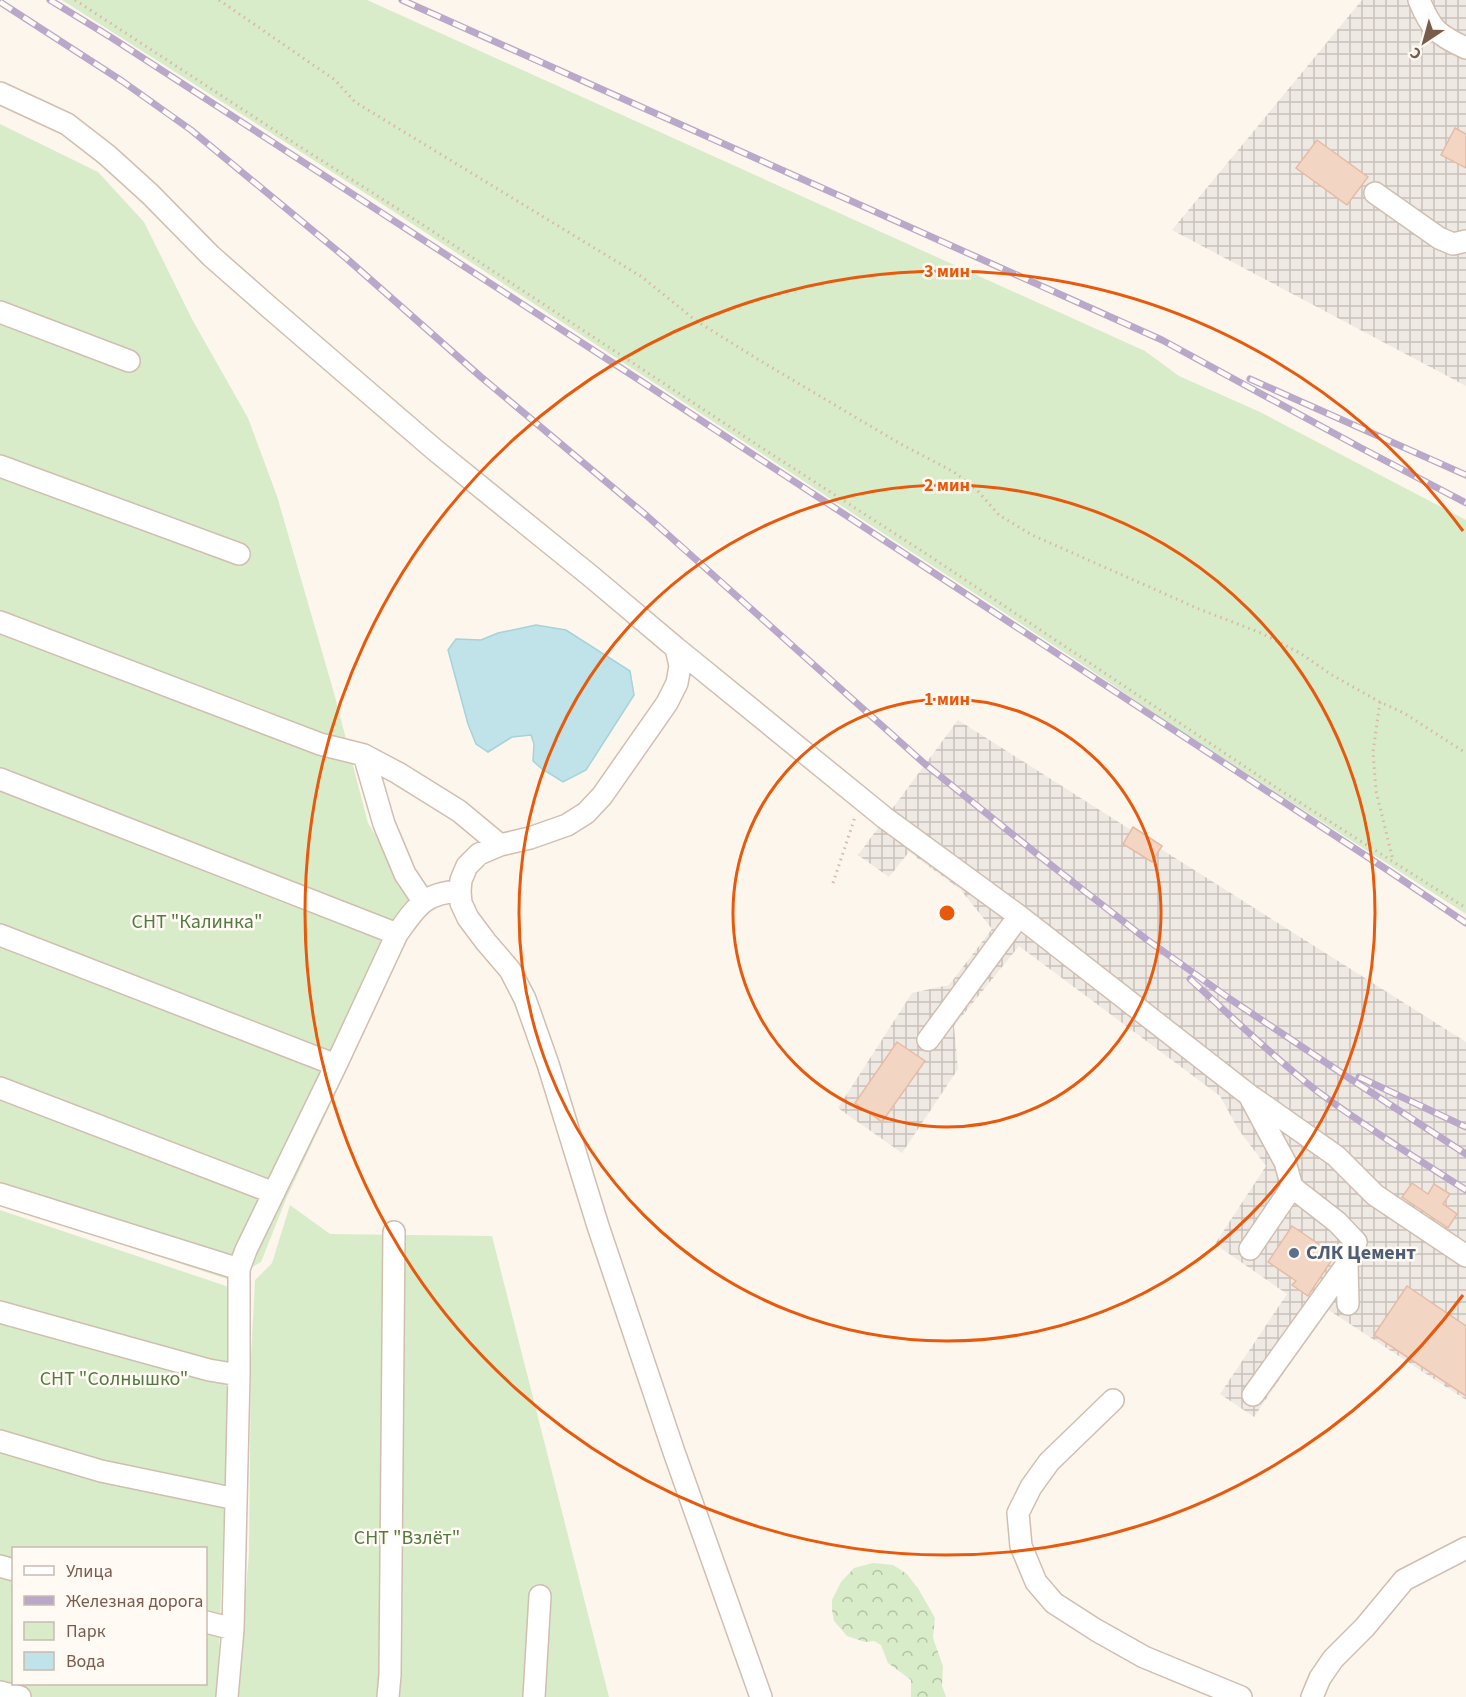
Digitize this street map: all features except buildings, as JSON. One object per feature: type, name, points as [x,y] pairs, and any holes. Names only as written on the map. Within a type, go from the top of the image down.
[{"type":"street","points":[[1419,0],[1428,22],[1445,38],[1466,48]]},
{"type":"street","points":[[0,93],[67,124],[107,155],[150,194],[211,256],[435,450],[885,818],[1019,916],[1249,1095],[1336,1156],[1375,1196],[1466,1256]]},
{"type":"street","points":[[1375,193],[1439,238],[1453,244],[1466,241]]},
{"type":"street","points":[[0,312],[129,361]]},
{"type":"street","points":[[0,466],[239,554]]},
{"type":"street","points":[[0,622],[320,744],[364,755],[459,811],[500,845]]},
{"type":"street","points":[[676,648],[680,666],[677,683],[667,703],[602,796],[586,813],[567,825],[530,838],[500,845],[479,854],[467,866],[461,880],[460,891],[461,903],[468,918],[510,970],[525,999],[674,1452],[761,1697]]},
{"type":"street","points":[[364,755],[384,824],[405,874],[423,901]]},
{"type":"street","points":[[0,779],[397,934]]},
{"type":"street","points":[[226,1697],[233,1629],[239,1269],[397,934],[423,901],[443,892],[460,891]]},
{"type":"street","points":[[928,1040],[1019,916]]},
{"type":"street","points":[[0,935],[336,1065]]},
{"type":"street","points":[[0,1088],[274,1193]]},
{"type":"street","points":[[1249,1095],[1285,1162],[1292,1187],[1337,1222],[1356,1242],[1347,1264],[1253,1395]]},
{"type":"street","points":[[1250,1249],[1292,1187]]},
{"type":"street","points":[[0,1194],[239,1269]]},
{"type":"street","points":[[388,1697],[393,1232]]},
{"type":"street","points":[[1347,1264],[1348,1304]]},
{"type":"street","points":[[0,1312],[209,1370],[239,1375]]},
{"type":"street","points":[[1113,1400],[1048,1462],[1031,1487],[1018,1513],[1021,1546],[1036,1582],[1054,1603],[1096,1630],[1144,1656],[1241,1697]]},
{"type":"street","points":[[0,1442],[101,1471],[236,1499]]},
{"type":"street","points":[[1312,1697],[1320,1678],[1333,1659],[1365,1627],[1404,1580],[1466,1548]]},
{"type":"street","points":[[534,1697],[540,1596]]},
{"type":"street","points":[[207,1622],[233,1629]]},
{"type":"street","points":[[0,1692],[20,1697]]},
{"type":"path","points":[[75,0],[417,220],[928,555],[1277,788],[1466,908]]},
{"type":"path","points":[[219,0],[334,80],[355,102],[642,277],[695,320],[759,360],[899,443],[954,472],[976,489],[999,515],[1078,556],[1199,609],[1261,633],[1300,653],[1332,675],[1404,714],[1466,753]]},
{"type":"path","points":[[1380,702],[1373,752],[1376,791],[1394,862]]},
{"type":"path","points":[[832,883],[861,798]]},
{"type":"shaded area","points":[[1362,0],[1466,0],[1466,386],[1172,230]]},
{"type":"shaded area","points":[[958,720],[1131,830],[1133,827],[1162,846],[1161,849],[1466,1042],[1466,1400],[1327,1309],[1254,1417],[1220,1394],[1287,1294],[1215,1244],[1266,1166],[1238,1129],[1220,1096],[1019,946],[954,1026],[958,1069],[902,1153],[838,1108],[912,993],[949,985],[992,929],[960,889],[909,852],[889,877],[858,855]]},
{"type":"green space","points":[[62,0],[367,0],[1145,351],[1179,376],[1260,412],[1466,520],[1466,914],[1188,736],[376,200]]},
{"type":"green space","name":"СНТ \"Калинка\"","points":[[0,124],[98,172],[144,222],[193,321],[248,418],[277,496],[334,693],[368,823],[409,889],[428,909],[413,928],[286,1199],[261,1262],[230,1280],[0,1204]]},
{"type":"green space","name":"СНТ \"Взлёт\"","points":[[290,1205],[330,1234],[492,1236],[609,1697],[237,1697],[249,1553],[251,1357],[255,1280],[272,1263]]},
{"type":"green space","name":"СНТ \"Солнышко\"","points":[[0,1210],[229,1287],[226,1472],[217,1697],[0,1697]]},
{"type":"green space","points":[[873,1563],[893,1565],[907,1574],[935,1618],[933,1638],[943,1666],[942,1686],[946,1697],[911,1697],[911,1680],[888,1663],[881,1645],[874,1641],[865,1642],[847,1636],[834,1621],[832,1600],[841,1582],[854,1568]]},
{"type":"water","points":[[536,625],[566,630],[630,671],[634,695],[586,770],[563,782],[533,761],[534,744],[531,735],[512,737],[488,752],[476,744],[468,724],[448,650],[456,639],[481,640],[498,633]]},
{"type":"railway","points":[[50,0],[647,385],[1466,923]]},
{"type":"railway","points":[[402,0],[1162,340],[1466,503]]},
{"type":"railway","points":[[0,2],[122,81],[191,130],[346,258],[481,377],[647,516],[925,764],[1042,858],[1146,939],[1230,999],[1466,1154]]},
{"type":"railway","points":[[1250,379],[1466,475]]},
{"type":"railway","points":[[1190,979],[1317,1091],[1372,1130],[1466,1190]]},
{"type":"railway","points":[[1359,1077],[1466,1127]]},
{"type":"place","name":"СЛК Цемент","points":[[1294,1253]]}]
